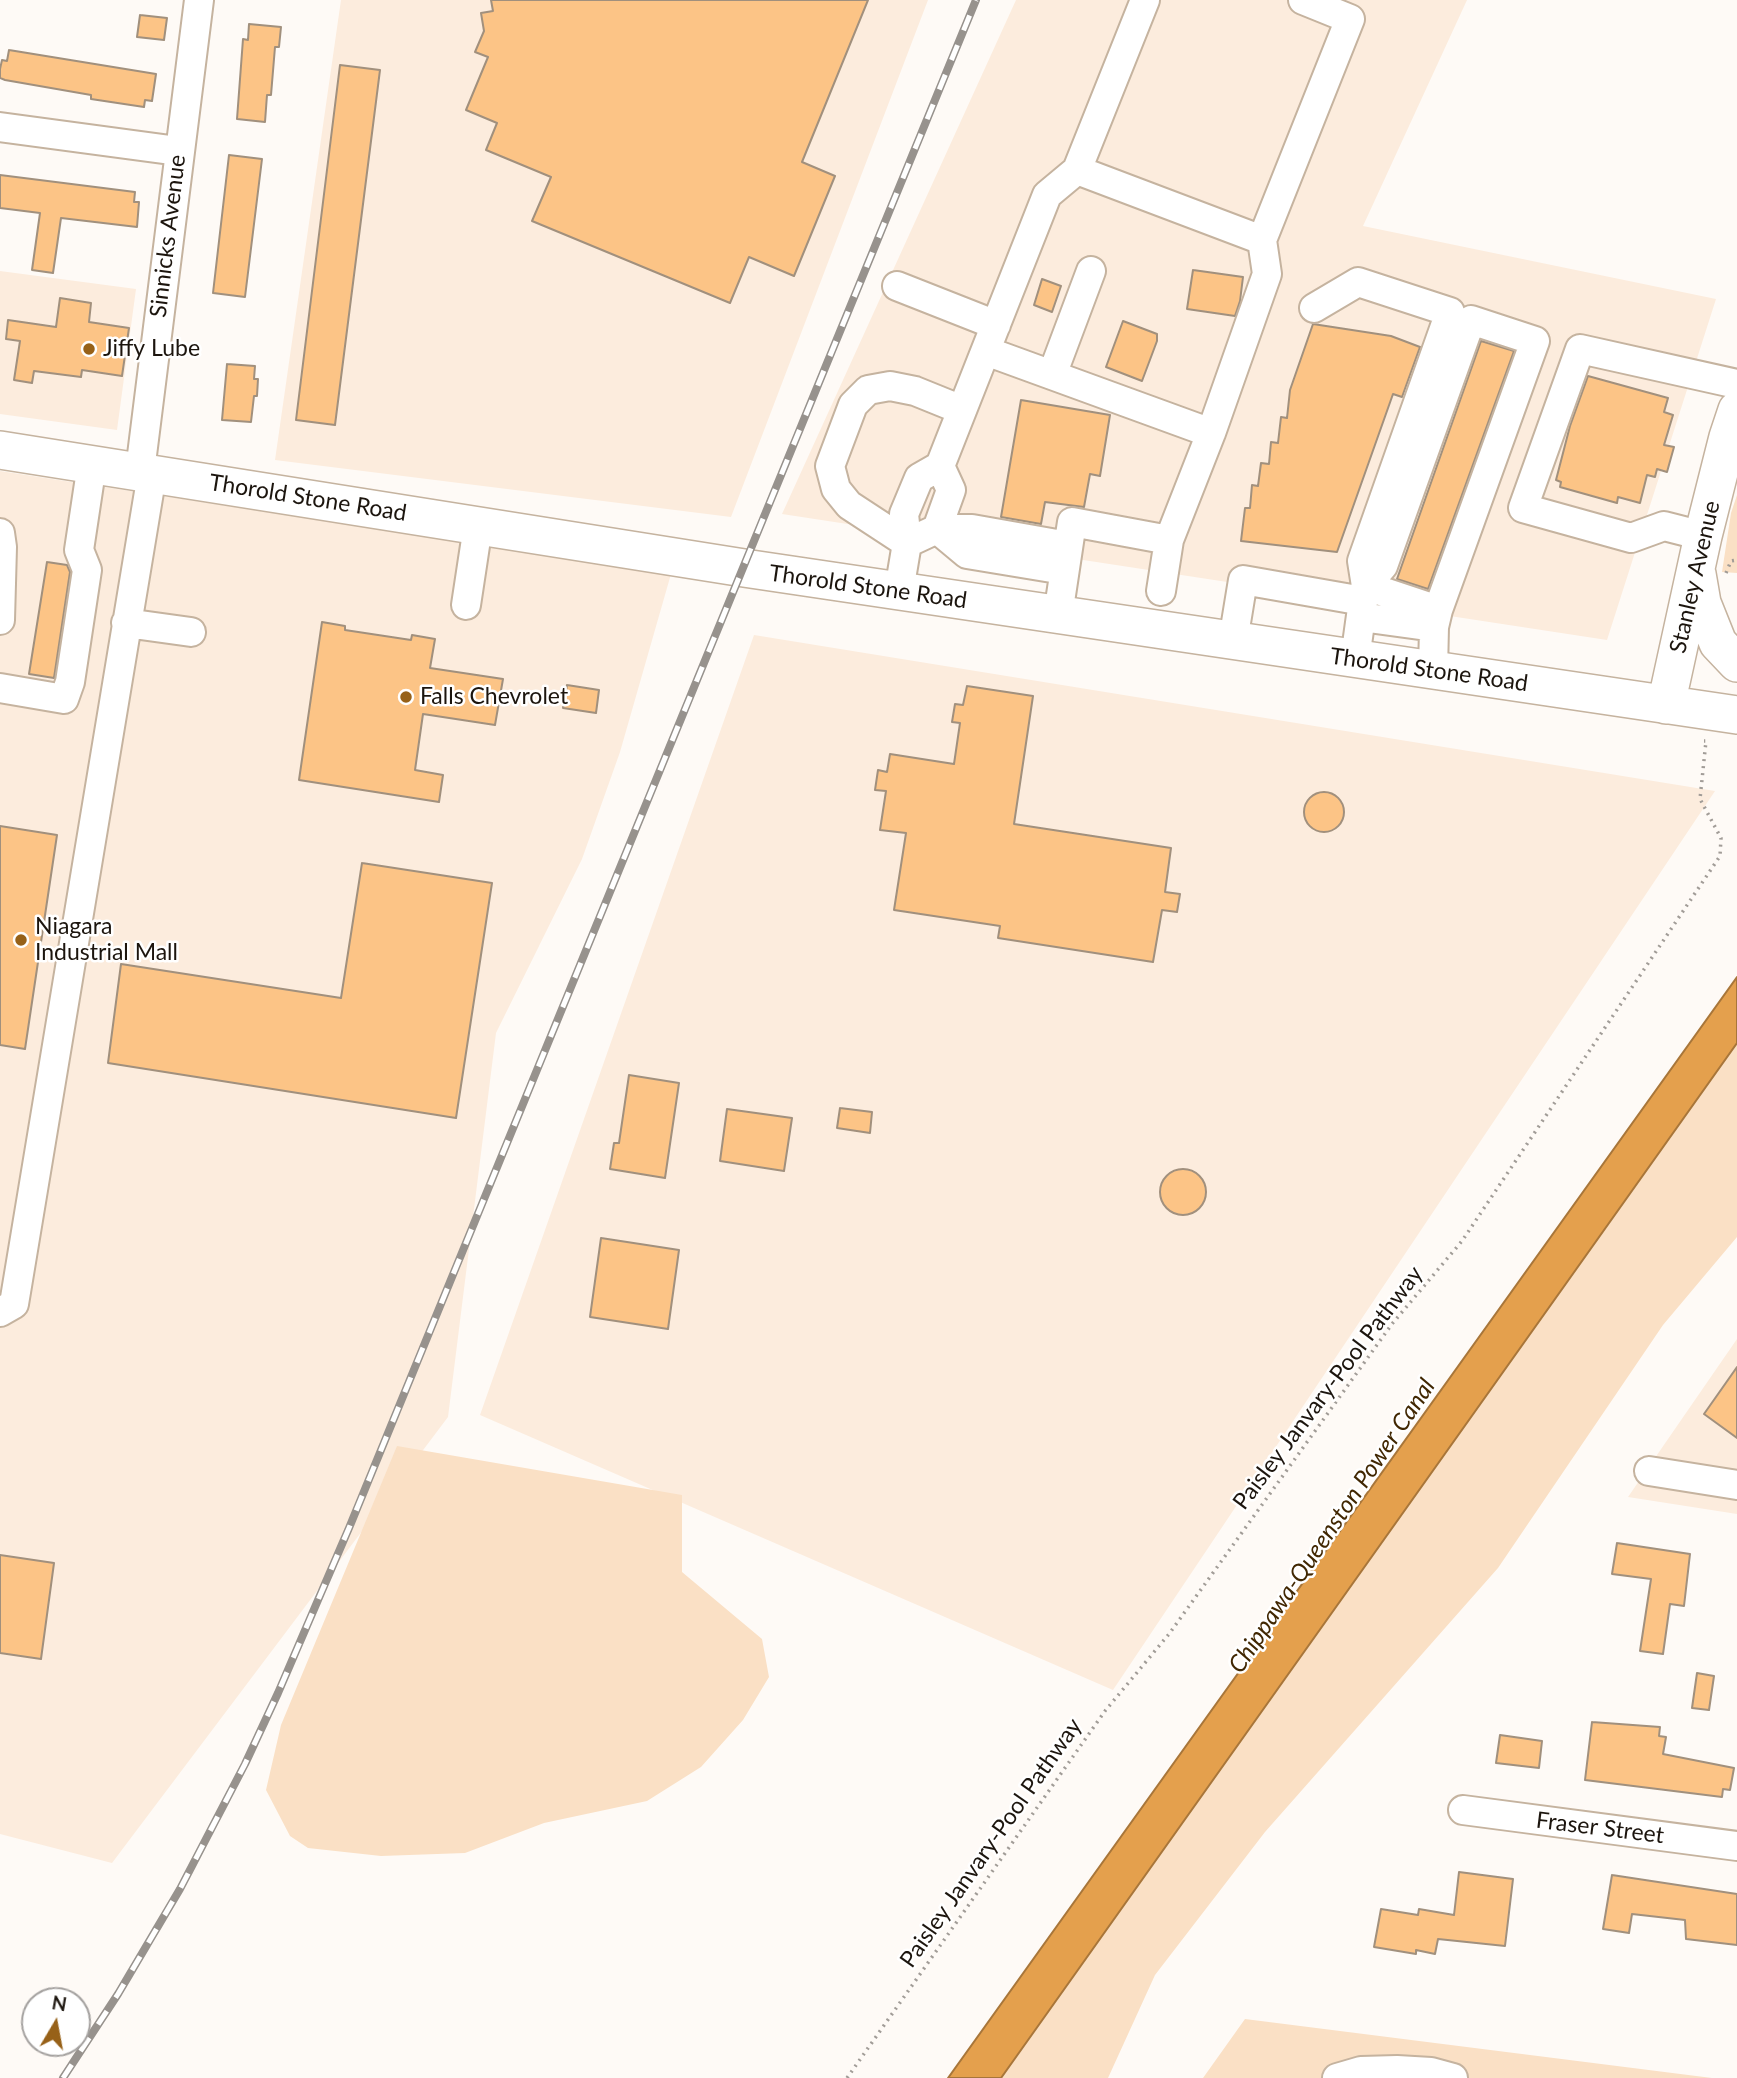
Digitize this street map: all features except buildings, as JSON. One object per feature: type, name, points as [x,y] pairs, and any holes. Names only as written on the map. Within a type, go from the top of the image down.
[{"type":"main road","name":"Stanley Avenue","points":[[1666,705],[1708,559],[1728,437],[1737,410]]},
{"type":"main road","name":"Thorold Stone Road","points":[[1,457],[92,464],[146,472],[899,592],[1737,715]]},
{"type":"main road","points":[[1708,559],[1702,603],[1718,643],[1737,663]]},
{"type":"street","name":"Sinnicks Avenue","points":[[0,1312],[14,1304],[128,615],[146,472],[178,151],[199,0]]},
{"type":"street","points":[[899,592],[906,543],[904,514],[919,478],[940,466],[1047,195],[1077,170],[1145,0]]},
{"type":"street","points":[[1161,591],[1169,540],[1211,432],[1266,274],[1262,240],[1350,19],[1316,2]]},
{"type":"street","points":[[0,127],[178,151]]},
{"type":"street","points":[[1077,170],[1262,240]]},
{"type":"street","points":[[1052,375],[1091,271]]},
{"type":"street","points":[[1314,308],[1357,282],[1450,312],[1362,561],[1363,601],[1354,659]]},
{"type":"street","points":[[897,286],[996,325]]},
{"type":"street","points":[[1363,601],[1383,566],[1471,320],[1535,341],[1436,618],[1433,671]]},
{"type":"street","points":[[1708,559],[1664,526],[1631,538],[1523,508],[1580,349],[1737,384]]},
{"type":"street","points":[[986,351],[1211,432]]},
{"type":"street","points":[[906,543],[849,505],[836,489],[830,466],[853,405],[868,390],[890,386],[915,391],[962,410]]},
{"type":"street","points":[[0,688],[64,699],[70,682],[87,570],[79,550],[92,464]]},
{"type":"street","points":[[906,543],[937,528],[951,490],[940,466]]},
{"type":"street","points":[[1058,615],[1072,522],[1169,540]]},
{"type":"street","points":[[466,605],[478,526]]},
{"type":"street","points":[[937,528],[967,554],[1066,558]]},
{"type":"street","points":[[0,533],[0,620]]},
{"type":"street","points":[[1233,641],[1243,580],[1363,601],[1436,618]]},
{"type":"street","points":[[82,601],[191,632]]},
{"type":"street","points":[[1649,1471],[1737,1485]]},
{"type":"street","name":"Fraser Street","points":[[1463,1810],[1737,1846]]},
{"type":"street","points":[[1337,2078],[1361,2071],[1397,2070],[1431,2072],[1453,2078]]},
{"type":"path","points":[[1708,559],[1737,560]]},
{"type":"path","name":"Paisley Janvary-Pool Pathway","points":[[846,2078],[1105,1711],[1170,1634],[1392,1324],[1462,1241],[1720,856],[1721,838],[1700,799],[1706,741],[1696,740]]},
{"type":"shaded area","points":[[341,0],[928,0],[731,517],[275,460]]},
{"type":"shaded area","points":[[1016,0],[1467,0],[1363,226],[1716,299],[1607,640],[782,514]]},
{"type":"shaded area","points":[[0,271],[136,289],[117,430],[0,414]]},
{"type":"shaded area","name":"Niagara Industrial Mall","points":[[0,471],[671,574],[620,752],[582,859],[496,1033],[448,1417],[112,1863],[0,1834]]},
{"type":"shaded area","points":[[1737,495],[1737,573],[1722,572],[1731,513]]},
{"type":"shaded area","points":[[754,635],[1715,791],[1113,1690],[480,1415]]},
{"type":"shaded area","name":"Chippawa-Queenston Power Canal","points":[[1737,977],[1737,1043],[1001,2078],[948,2078]]},
{"type":"shaded area","points":[[1737,1043],[1737,1237],[1663,1325],[1498,1568],[1265,1832],[1155,1975],[1108,2078],[992,2078]]},
{"type":"shaded area","points":[[1737,1339],[1737,1514],[1628,1497]]},
{"type":"shaded area","points":[[397,1446],[682,1495],[682,1572],[762,1639],[769,1677],[743,1720],[701,1767],[647,1801],[544,1823],[465,1853],[381,1856],[308,1848],[290,1836],[266,1790],[281,1725]]},
{"type":"shaded area","points":[[1245,2019],[1712,2078],[1203,2078]]},
{"type":"railway","points":[[63,2078],[118,1994],[180,1889],[245,1764],[278,1693],[349,1528],[976,0]]},
{"type":"place","name":"Jiffy Lube","points":[[89,349]]},
{"type":"place","name":"Falls Chevrolet","points":[[406,697]]},
{"type":"place","name":"Niagara Industrial Mall","points":[[21,940]]}]
